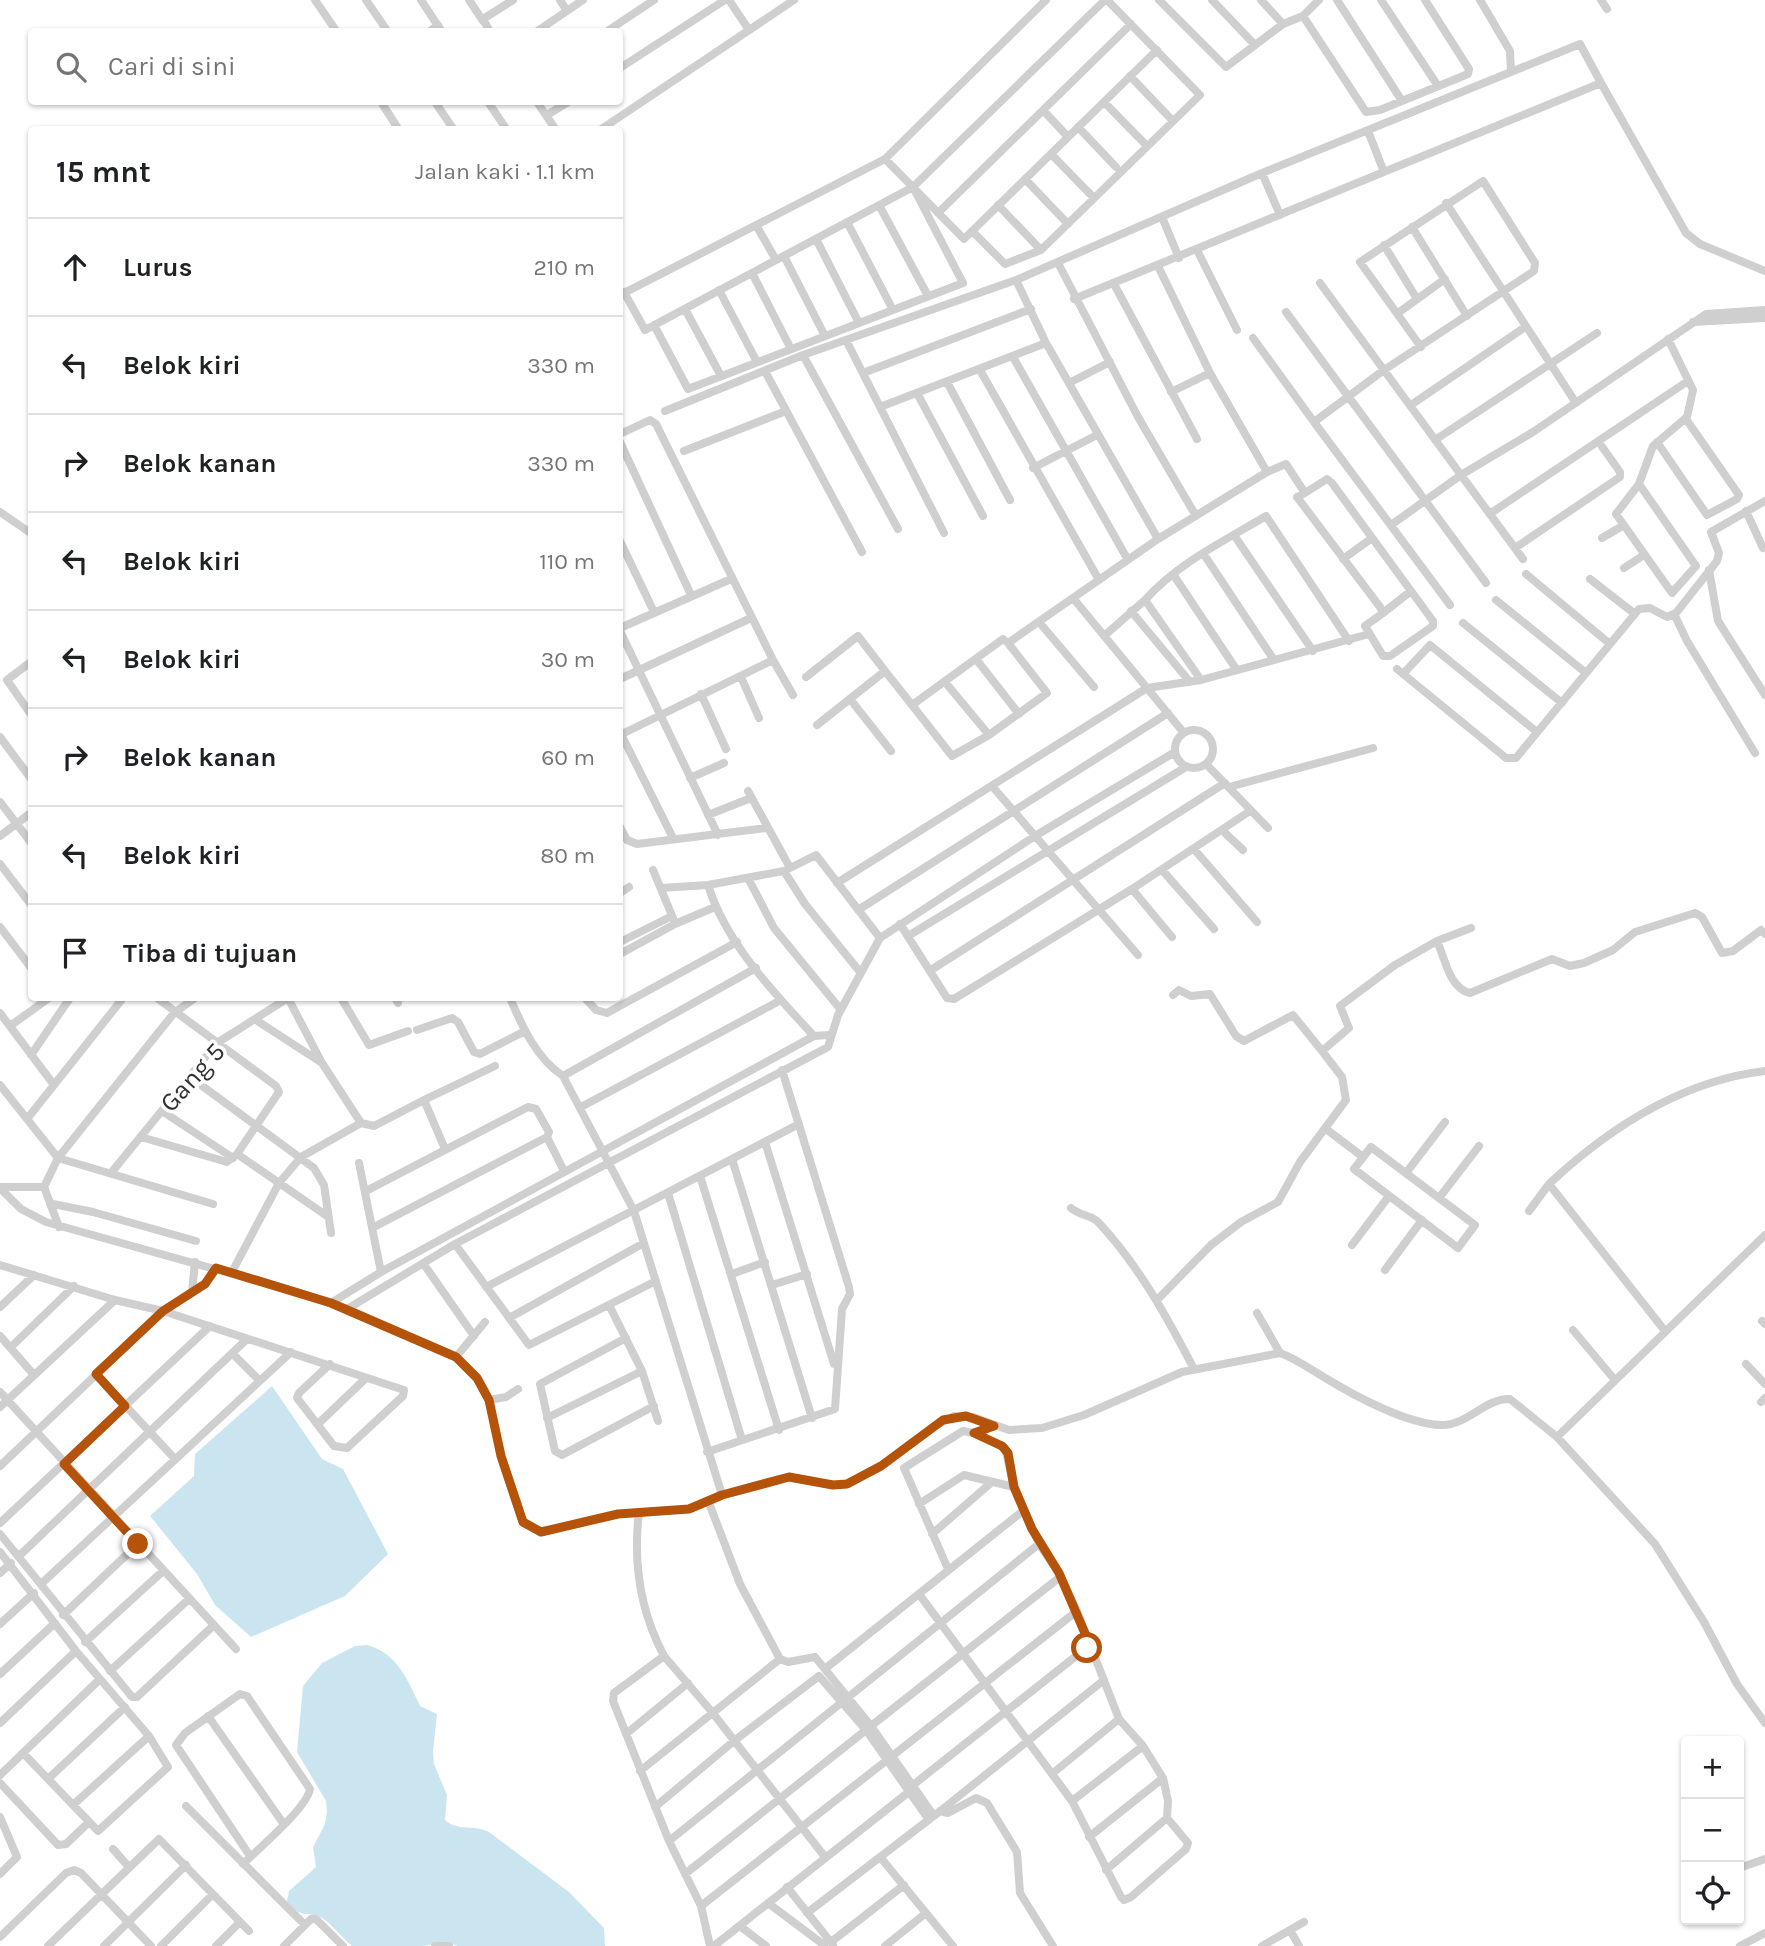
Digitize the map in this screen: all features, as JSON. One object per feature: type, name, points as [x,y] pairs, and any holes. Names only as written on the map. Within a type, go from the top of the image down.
[{"type":"street","points":[[315,0],[334,28]]},
{"type":"street","points":[[366,0],[385,28]]},
{"type":"street","points":[[421,0],[440,28]]},
{"type":"street","points":[[469,0],[487,28]]},
{"type":"street","points":[[483,21],[513,0]]},
{"type":"street","points":[[560,0],[567,11]]},
{"type":"street","points":[[542,28],[583,0]]},
{"type":"street","points":[[612,28],[654,0]]},
{"type":"street","points":[[623,66],[727,0],[749,30]]},
{"type":"street","points":[[774,0],[780,9]]},
{"type":"street","points":[[606,126],[794,0]]},
{"type":"street","points":[[623,292],[885,159],[1046,0]]},
{"type":"street","points":[[623,295],[645,330],[913,187],[1106,0],[1200,95],[1041,250],[1005,264],[972,231]]},
{"type":"street","points":[[1159,0],[1226,67],[1283,24],[1303,16],[1319,0]]},
{"type":"street","points":[[1212,0],[1255,45]]},
{"type":"street","points":[[1337,0],[1402,101]]},
{"type":"street","points":[[1381,0],[1438,86]]},
{"type":"street","points":[[1303,16],[1366,112],[1402,101],[1468,74],[1469,69],[1425,0]]},
{"type":"street","points":[[1480,0],[1510,51],[1511,72]]},
{"type":"street","points":[[1601,0],[1607,9]]},
{"type":"street","points":[[1264,1],[1283,24]]},
{"type":"street","points":[[938,213],[1131,24]]},
{"type":"street","points":[[666,411],[766,373],[803,355],[1016,280],[1262,173],[1580,44],[1686,233],[1700,244],[1765,271]]},
{"type":"street","points":[[885,159],[964,239],[1157,50]]},
{"type":"street","points":[[1130,76],[1173,121]]},
{"type":"street","points":[[1074,299],[1601,83]]},
{"type":"street","points":[[1104,102],[1147,146]]},
{"type":"street","points":[[384,105],[397,126]]},
{"type":"street","points":[[437,105],[451,126]]},
{"type":"street","points":[[490,105],[504,126]]},
{"type":"street","points":[[539,105],[554,126]]},
{"type":"street","points":[[547,115],[563,105]]},
{"type":"street","points":[[1043,110],[1069,136]]},
{"type":"street","points":[[1078,127],[1116,167]]},
{"type":"street","points":[[1368,131],[1384,173]]},
{"type":"street","points":[[1051,154],[1094,198]]},
{"type":"street","points":[[1262,173],[1280,215]]},
{"type":"street","points":[[1025,179],[1068,224]]},
{"type":"street","points":[[1314,422],[1384,370],[1421,347],[1532,272],[1536,265],[1489,187],[1479,182],[1360,262],[1421,347]]},
{"type":"street","points":[[654,325],[688,389],[963,282],[913,187]]},
{"type":"street","points":[[1446,204],[1576,403]]},
{"type":"street","points":[[879,205],[928,296]]},
{"type":"street","points":[[998,205],[1041,250]]},
{"type":"street","points":[[1161,216],[1179,258]]},
{"type":"street","points":[[848,222],[893,310]]},
{"type":"street","points":[[756,225],[780,258],[825,336]]},
{"type":"street","points":[[1412,227],[1467,316]]},
{"type":"street","points":[[816,239],[859,323]]},
{"type":"street","points":[[1384,244],[1417,299]]},
{"type":"street","points":[[1197,250],[1237,330]]},
{"type":"street","points":[[1058,263],[1074,299],[1196,516]]},
{"type":"street","points":[[1158,266],[1210,373],[1267,472]]},
{"type":"street","points":[[752,273],[791,349]]},
{"type":"street","points":[[1398,313],[1445,279]]},
{"type":"street","points":[[1016,280],[1046,343],[1158,539]]},
{"type":"street","points":[[1320,283],[1491,513],[1522,559]]},
{"type":"street","points":[[1114,284],[1197,439]]},
{"type":"street","points":[[719,290],[757,362]]},
{"type":"street","points":[[685,309],[721,376]]},
{"type":"street","points":[[863,373],[1031,309]]},
{"type":"street","points":[[1391,525],[1461,475],[1576,403],[1693,322],[1713,311],[1765,310]]},
{"type":"street","points":[[1286,312],[1486,583]]},
{"type":"street","points":[[1693,322],[1765,318]]},
{"type":"street","points":[[1410,405],[1525,327]]},
{"type":"street","points":[[1435,440],[1597,333]]},
{"type":"street","points":[[1253,338],[1450,605]]},
{"type":"street","points":[[1639,484],[1695,563],[1695,569],[1671,593],[1616,512],[1639,484],[1657,442],[1686,419],[1693,396],[1668,339]]},
{"type":"street","points":[[846,340],[944,533]]},
{"type":"street","points":[[880,407],[1046,343]]},
{"type":"street","points":[[803,355],[898,528]]},
{"type":"street","points":[[1013,357],[1128,560]]},
{"type":"street","points":[[1069,383],[1110,362]]},
{"type":"street","points":[[980,370],[1033,468],[1099,580]]},
{"type":"street","points":[[766,373],[862,552]]},
{"type":"street","points":[[1171,392],[1210,373]]},
{"type":"street","points":[[1491,513],[1688,380]]},
{"type":"street","points":[[947,382],[1010,500]]},
{"type":"street","points":[[917,393],[982,516]]},
{"type":"street","points":[[684,451],[786,411]]},
{"type":"street","points":[[1657,442],[1707,515],[1737,499],[1739,495],[1686,419]]},
{"type":"street","points":[[623,433],[652,420],[674,455],[731,579],[793,695]]},
{"type":"street","points":[[1033,468],[1097,435]]},
{"type":"street","points":[[1515,548],[1620,477],[1620,472],[1598,441]]},
{"type":"street","points":[[623,448],[691,595]]},
{"type":"street","points":[[1008,643],[1158,539],[1267,472],[1286,464],[1305,493]]},
{"type":"street","points":[[1383,613],[1297,498],[1324,481],[1329,481],[1372,538],[1411,591],[1433,621],[1433,626],[1387,657],[1365,626],[1383,613],[1411,591]]},
{"type":"street","points":[[1537,732],[1430,645],[1400,671],[1506,758],[1516,758],[1635,614],[1644,607],[1667,617],[1674,614],[1709,570],[1718,553],[1711,532],[1765,501]]},
{"type":"street","points":[[1746,511],[1763,548]]},
{"type":"street","points":[[0,512],[28,531]]},
{"type":"street","points":[[1104,636],[1173,574],[1266,516],[1349,641]]},
{"type":"street","points":[[1602,538],[1624,525]]},
{"type":"street","points":[[1234,535],[1313,651]]},
{"type":"street","points":[[1343,559],[1372,538]]},
{"type":"street","points":[[623,547],[654,612]]},
{"type":"street","points":[[1203,553],[1274,660]]},
{"type":"street","points":[[1624,568],[1644,555]]},
{"type":"street","points":[[1709,570],[1718,621],[1765,695]]},
{"type":"street","points":[[1173,574],[1236,669]]},
{"type":"street","points":[[1526,574],[1610,644]]},
{"type":"street","points":[[623,628],[731,579]]},
{"type":"street","points":[[1590,579],[1635,614]]},
{"type":"street","points":[[1073,598],[1184,733]]},
{"type":"street","points":[[1145,600],[1201,680]]},
{"type":"street","points":[[1496,600],[1586,673]]},
{"type":"street","points":[[1131,611],[1190,682]]},
{"type":"street","points":[[1674,614],[1687,641],[1755,753]]},
{"type":"street","points":[[623,678],[751,618]]},
{"type":"street","points":[[1039,622],[1094,687]]},
{"type":"street","points":[[1464,623],[1562,703]]},
{"type":"street","points":[[837,883],[1147,688],[1201,680],[1369,634]]},
{"type":"street","points":[[623,635],[718,835]]},
{"type":"street","points":[[806,677],[858,636],[885,671],[912,705],[952,755],[958,755],[989,735],[1047,691],[1003,639],[912,705]]},
{"type":"street","points":[[976,659],[1020,714]]},
{"type":"street","points":[[623,733],[773,660]]},
{"type":"street","points":[[28,664],[7,680],[28,710]]},
{"type":"street","points":[[817,724],[885,671]]},
{"type":"street","points":[[741,677],[759,718]]},
{"type":"street","points":[[945,682],[989,735]]},
{"type":"street","points":[[701,694],[726,749]]},
{"type":"street","points":[[850,699],[891,751]]},
{"type":"street","points":[[858,909],[1168,713]]},
{"type":"street","points":[[1198,730],[1212,741],[1214,751],[1206,764],[1195,769],[1186,767],[1175,752],[1176,743],[1184,733],[1198,730]]},
{"type":"street","points":[[0,737],[28,775]]},
{"type":"street","points":[[623,741],[673,838]]},
{"type":"street","points":[[931,970],[1227,785],[1373,748]]},
{"type":"street","points":[[347,1309],[454,1244],[828,1047],[829,1035],[880,938],[1175,752]]},
{"type":"street","points":[[691,778],[724,763]]},
{"type":"street","points":[[1206,764],[1268,828]]},
{"type":"street","points":[[908,936],[1186,767]]},
{"type":"street","points":[[992,786],[1138,955]]},
{"type":"street","points":[[708,815],[749,794],[805,904],[860,972]]},
{"type":"street","points":[[0,802],[28,839]]},
{"type":"street","points":[[900,924],[947,998],[954,999],[1162,870],[1250,811]]},
{"type":"street","points":[[0,836],[28,815]]},
{"type":"street","points":[[623,831],[632,843],[766,828]]},
{"type":"street","points":[[1222,830],[1242,850]]},
{"type":"street","points":[[1194,849],[1257,922]]},
{"type":"street","points":[[661,887],[708,885],[748,878],[787,869],[816,855],[880,938]]},
{"type":"street","points":[[0,864],[28,901]]},
{"type":"street","points":[[653,870],[674,920]]},
{"type":"street","points":[[1162,870],[1214,929]]},
{"type":"street","points":[[748,878],[774,928],[841,1010]]},
{"type":"street","points":[[708,885],[715,907],[737,942],[781,1000],[814,1036]]},
{"type":"street","points":[[623,891],[629,887]]},
{"type":"street","points":[[1132,889],[1172,937]]},
{"type":"street","points":[[623,941],[715,907]]},
{"type":"street","points":[[1437,941],[1451,977],[1460,989],[1470,993],[1552,958],[1570,967],[1584,963],[1613,950],[1635,932],[1695,913],[1702,917],[1722,953],[1732,951],[1764,930]]},
{"type":"street","points":[[623,952],[674,920]]},
{"type":"street","points":[[0,927],[28,964]]},
{"type":"street","points":[[1322,1051],[1349,1027],[1339,1010],[1340,1004],[1395,965],[1437,941],[1471,928]]},
{"type":"street","points":[[588,1001],[601,1014],[607,1013],[737,942]]},
{"type":"street","points":[[563,1076],[756,968]]},
{"type":"street","points":[[1158,1299],[1211,1245],[1241,1222],[1275,1205],[1300,1162],[1344,1104],[1346,1092],[1342,1077],[1293,1015],[1244,1041],[1236,1036],[1210,994],[1191,996],[1179,990],[1173,995]]},
{"type":"street","points":[[581,1107],[781,1000]]},
{"type":"street","points":[[10,1026],[45,1001]]},
{"type":"street","points":[[31,1055],[68,1001]]},
{"type":"street","points":[[27,1119],[120,1001]]},
{"type":"street","points":[[141,1138],[220,1162],[235,1156],[278,1095],[278,1089],[160,1001]]},
{"type":"street","points":[[44,1187],[58,1158],[174,1013],[191,1001]]},
{"type":"street","name":"Gang 5","points":[[111,1173],[217,1043],[284,1001]]},
{"type":"street","points":[[290,1001],[321,1063],[361,1123]]},
{"type":"street","points":[[343,1001],[369,1045],[452,1018],[478,1054],[525,1031]]},
{"type":"street","points":[[511,1001],[525,1031],[544,1059],[563,1076],[634,1211],[722,1495]]},
{"type":"street","points":[[0,1013],[54,1085]]},
{"type":"street","points":[[256,1020],[321,1063]]},
{"type":"street","points":[[331,1303],[381,1272],[814,1036],[829,1035]]},
{"type":"street","points":[[232,1272],[279,1183],[301,1157],[361,1123],[377,1125],[495,1066]]},
{"type":"street","points":[[707,1452],[835,1409],[842,1309],[850,1294],[849,1287],[782,1070]]},
{"type":"street","points":[[1529,1211],[1549,1184],[1620,1125],[1651,1106],[1737,1075],[1765,1071]]},
{"type":"street","points":[[190,1077],[301,1157],[321,1179],[331,1233]]},
{"type":"street","points":[[0,1085],[58,1158],[213,1205]]},
{"type":"street","points":[[425,1100],[445,1149]]},
{"type":"street","points":[[366,1191],[531,1106],[548,1129],[547,1138],[564,1171]]},
{"type":"street","points":[[162,1111],[327,1216]]},
{"type":"street","points":[[1406,1173],[1446,1122]]},
{"type":"street","points":[[486,1287],[799,1124]]},
{"type":"street","points":[[1326,1129],[1363,1157]]},
{"type":"street","points":[[374,1227],[547,1138]]},
{"type":"street","points":[[765,1142],[836,1370]]},
{"type":"street","points":[[1439,1198],[1479,1146]]},
{"type":"street","points":[[1371,1147],[1475,1226],[1458,1248],[1354,1169],[1363,1157],[1371,1147]]},
{"type":"street","points":[[733,1160],[812,1418]]},
{"type":"street","points":[[359,1163],[381,1272]]},
{"type":"street","points":[[700,1177],[779,1430]]},
{"type":"street","points":[[1549,1184],[1665,1331]]},
{"type":"street","points":[[0,1187],[44,1187]]},
{"type":"street","points":[[0,1187],[27,1214],[60,1227],[232,1272],[331,1303],[456,1357],[477,1378],[489,1400],[501,1456],[525,1525],[548,1532],[618,1514],[689,1509],[709,1503],[722,1495],[789,1477],[833,1485],[847,1484],[881,1466],[943,1420],[966,1416],[1018,1431],[1042,1428],[1084,1415],[1194,1369],[1280,1353]]},
{"type":"street","points":[[44,1187],[60,1227]]},
{"type":"street","points":[[668,1194],[742,1440]]},
{"type":"street","points":[[1352,1245],[1389,1196]]},
{"type":"street","points":[[53,1204],[93,1212],[195,1241]]},
{"type":"street","points":[[1071,1208],[1081,1217],[1097,1221],[1158,1299],[1194,1369]]},
{"type":"street","points":[[1385,1270],[1422,1220]]},
{"type":"street","points":[[1557,1437],[1765,1235]]},
{"type":"street","points":[[509,1318],[644,1243]]},
{"type":"street","points":[[454,1244],[531,1345],[656,1280]]},
{"type":"street","points":[[402,1261],[408,1271]]},
{"type":"street","points":[[192,1292],[195,1262]]},
{"type":"street","points":[[732,1274],[765,1262]]},
{"type":"street","points":[[423,1264],[474,1336]]},
{"type":"street","points":[[0,1265],[115,1300],[163,1311],[330,1364],[404,1390],[404,1395],[347,1448],[334,1446],[297,1395],[330,1364]]},
{"type":"street","points":[[0,1466],[163,1311],[205,1284],[216,1268]]},
{"type":"street","points":[[772,1285],[807,1274]]},
{"type":"street","points":[[0,1307],[34,1275]]},
{"type":"street","points":[[11,1348],[74,1286]]},
{"type":"street","points":[[0,1406],[115,1300]]},
{"type":"street","points":[[609,1305],[642,1371],[658,1420]]},
{"type":"street","points":[[1257,1313],[1280,1353],[1340,1387],[1412,1419],[1449,1424],[1497,1401],[1510,1399],[1557,1437],[1655,1544],[1704,1622],[1737,1684],[1765,1723]]},
{"type":"street","points":[[456,1357],[485,1322]]},
{"type":"street","points":[[0,1523],[209,1326]]},
{"type":"street","points":[[1573,1330],[1614,1379]]},
{"type":"street","points":[[0,1336],[34,1375]]},
{"type":"street","points":[[626,1338],[540,1384],[555,1451],[562,1455],[654,1406]]},
{"type":"street","points":[[19,1556],[247,1339]]},
{"type":"street","points":[[41,1584],[291,1352]]},
{"type":"street","points":[[233,1354],[260,1381]]},
{"type":"street","points":[[1746,1364],[1765,1384]]},
{"type":"street","points":[[547,1418],[642,1371]]},
{"type":"street","points":[[96,1374],[176,1459]]},
{"type":"street","points":[[318,1424],[366,1378]]},
{"type":"street","points":[[489,1400],[506,1397],[518,1389]]},
{"type":"street","points":[[0,1392],[236,1649]]},
{"type":"street","points":[[948,1569],[904,1472],[906,1465],[958,1433],[974,1433],[994,1426]]},
{"type":"street","points":[[919,1594],[1072,1801],[1121,1897],[1124,1900],[1131,1897],[1188,1846],[1167,1818],[1168,1801],[1163,1777],[1143,1746],[1119,1719],[1077,1611],[1039,1544],[1014,1487],[1005,1448],[974,1433]]},
{"type":"street","points":[[919,1504],[964,1475],[1014,1487]]},
{"type":"street","points":[[932,1534],[992,1482]]},
{"type":"street","points":[[709,1503],[740,1584],[780,1659],[788,1662],[815,1657],[826,1668],[846,1700],[934,1815]]},
{"type":"street","points":[[826,1668],[1024,1510]]},
{"type":"street","points":[[639,1512],[635,1546],[636,1570],[654,1636],[664,1656],[712,1712],[825,1857]]},
{"type":"street","points":[[0,1534],[131,1696],[136,1697],[214,1625]]},
{"type":"street","points":[[63,1615],[138,1544]]},
{"type":"street","points":[[669,1841],[1039,1544]]},
{"type":"street","points":[[0,1552],[34,1592],[76,1651],[149,1736],[166,1761],[166,1770],[100,1831],[88,1823],[23,1752]]},
{"type":"street","points":[[0,1573],[11,1563]]},
{"type":"street","points":[[85,1642],[163,1571]]},
{"type":"street","points":[[685,1874],[1060,1577]]},
{"type":"street","points":[[0,1624],[34,1592]]},
{"type":"street","points":[[110,1671],[189,1599]]},
{"type":"street","points":[[701,1906],[1077,1611]]},
{"type":"street","points":[[2,1669],[55,1623]]},
{"type":"street","points":[[664,1656],[614,1693],[613,1701],[669,1841],[701,1906],[712,1946],[1009,1713],[1090,1645]]},
{"type":"street","points":[[0,1723],[76,1651]]},
{"type":"street","points":[[640,1770],[780,1659]]},
{"type":"street","points":[[655,1807],[817,1676],[822,1677],[846,1700]]},
{"type":"street","points":[[0,1775],[100,1679]]},
{"type":"street","points":[[807,1913],[881,1858],[1104,1680]]},
{"type":"street","points":[[626,1734],[688,1683]]},
{"type":"street","points":[[243,1864],[306,1799],[310,1789],[245,1695],[236,1696],[208,1716],[180,1737],[176,1745],[250,1856]]},
{"type":"street","points":[[48,1779],[125,1707]]},
{"type":"street","points":[[208,1716],[283,1824]]},
{"type":"street","points":[[1053,1773],[1119,1719]]},
{"type":"street","points":[[73,1805],[149,1736]]},
{"type":"street","points":[[1072,1801],[1143,1746]]},
{"type":"street","points":[[1089,1837],[1163,1777]]},
{"type":"street","points":[[0,1783],[58,1844],[66,1844],[88,1823]]},
{"type":"street","points":[[934,1815],[948,1813],[976,1798],[987,1803],[1020,1858],[1017,1880],[1021,1897],[1053,1946]]},
{"type":"street","points":[[186,1806],[304,1925]]},
{"type":"street","points":[[1106,1870],[1167,1818]]},
{"type":"street","points":[[0,1874],[17,1859],[1,1823]]},
{"type":"street","points":[[48,1946],[159,1839],[248,1931]]},
{"type":"street","points":[[113,1849],[128,1867]]},
{"type":"street","points":[[881,1858],[949,1945]]},
{"type":"street","points":[[1744,1866],[1765,1859]]},
{"type":"street","points":[[104,1946],[186,1865]]},
{"type":"street","points":[[0,1937],[70,1870],[81,1873],[151,1946]]},
{"type":"street","points":[[828,1944],[904,1885]]},
{"type":"street","points":[[787,1887],[828,1944]]},
{"type":"street","points":[[161,1946],[213,1894]]},
{"type":"street","points":[[768,1903],[828,1944]]},
{"type":"street","points":[[885,1946],[926,1913]]},
{"type":"street","points":[[284,1946],[312,1919],[316,1919],[343,1946]]},
{"type":"street","points":[[216,1946],[240,1922]]},
{"type":"street","points":[[1262,1946],[1304,1922]]},
{"type":"street","points":[[740,1926],[766,1946]]},
{"type":"street","points":[[1290,1930],[1299,1946]]},
{"type":"street","points":[[1740,1946],[1765,1933]]},
{"type":"street","points":[[435,1946],[449,1946]]},
{"type":"water","points":[[272,1386],[322,1459],[343,1469],[388,1554],[345,1596],[251,1637],[215,1605],[197,1574],[150,1516],[194,1476],[195,1454]]},
{"type":"water","points":[[367,1645],[394,1661],[406,1677],[420,1706],[437,1714],[433,1751],[434,1764],[447,1795],[445,1820],[456,1826],[489,1832],[569,1892],[604,1928],[605,1946],[458,1946],[444,1942],[423,1946],[352,1946],[322,1918],[300,1913],[287,1901],[289,1891],[316,1867],[313,1847],[325,1824],[327,1812],[326,1801],[297,1752],[303,1686],[322,1663],[355,1646]]},
{"type":"route","points":[[138,1544],[64,1464],[125,1406],[96,1374],[163,1311],[201,1288],[216,1268],[331,1303],[456,1357],[485,1390],[501,1456],[523,1522],[530,1529],[541,1532],[618,1514],[658,1509],[689,1509],[709,1503],[722,1495],[789,1477],[833,1485],[847,1484],[881,1466],[943,1420],[966,1416],[983,1420],[994,1426],[974,1433],[1002,1446],[1008,1453],[1014,1487],[1039,1544],[1059,1573],[1077,1611],[1090,1645],[1087,1648]]}]
